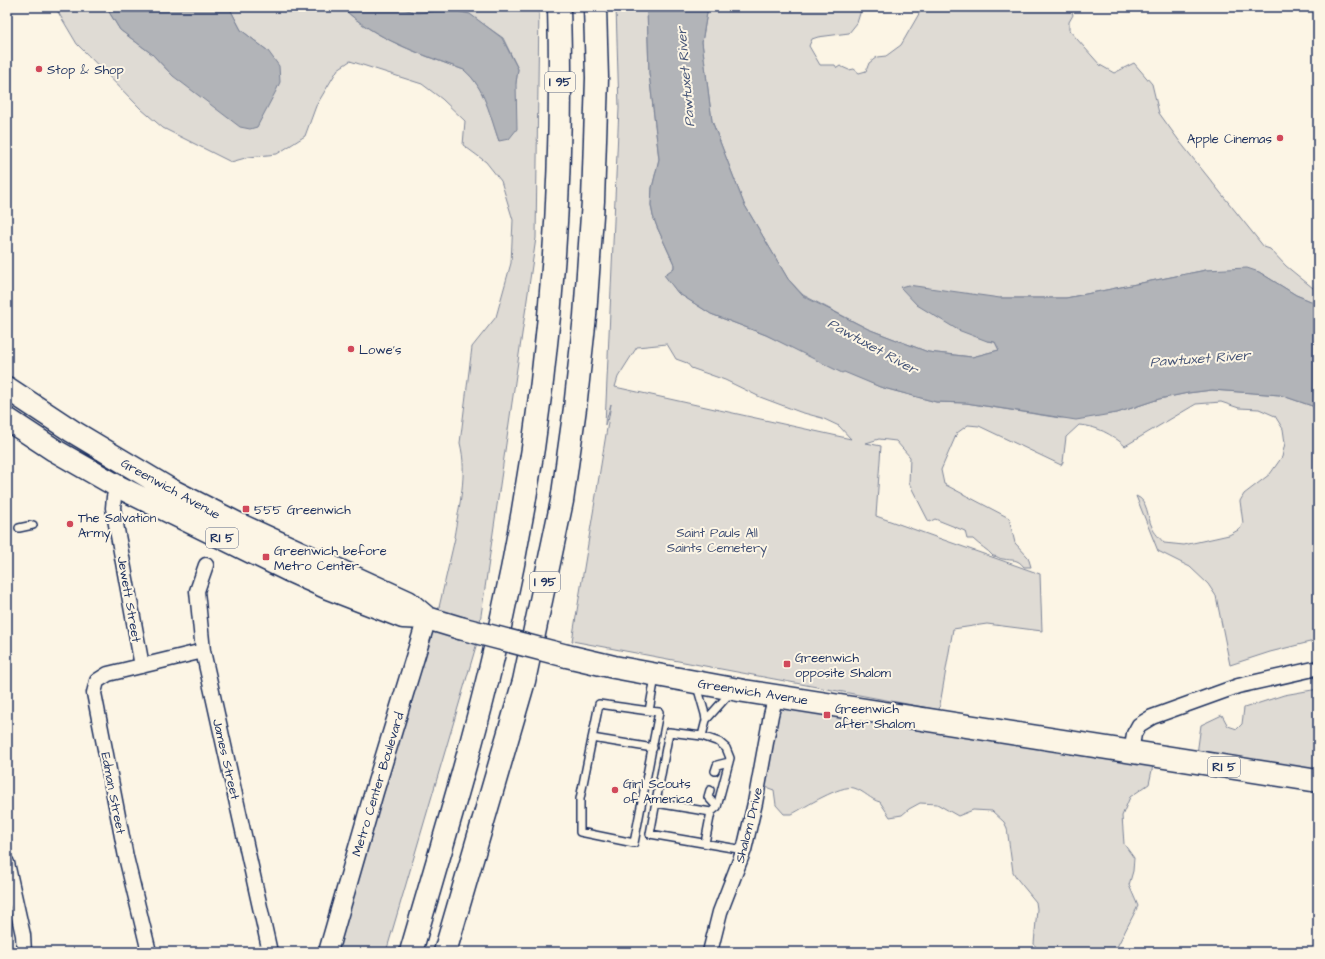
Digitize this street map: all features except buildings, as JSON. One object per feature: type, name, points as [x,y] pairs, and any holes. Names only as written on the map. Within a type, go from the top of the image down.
[{"type":"main road","points":[[546,7],[559,158]]},
{"type":"main road","name":"I 95","points":[[411,952],[478,716],[499,630],[519,532],[538,417],[548,332],[555,245],[559,158],[559,7]]},
{"type":"main road","name":"I 95","points":[[446,952],[524,681],[562,502],[575,408],[585,316],[593,201],[596,78],[595,7]]},
{"type":"main road","points":[[596,78],[603,7]]},
{"type":"main road","name":"Greenwich Avenue","points":[[7,388],[72,431],[169,489],[238,524],[408,602],[427,618]]},
{"type":"main road","name":"Greenwich Avenue","points":[[7,419],[117,486],[328,588],[403,617],[427,618],[567,656],[696,682],[1131,752]]},
{"type":"main road","points":[[117,486],[128,465]]},
{"type":"main road","name":"RI 5","points":[[1131,752],[1318,781]]},
{"type":"street","name":"Jewett Street","points":[[117,486],[113,508],[142,666]]},
{"type":"street","name":"James Street","points":[[206,565],[196,591],[203,651],[270,952]]},
{"type":"street","name":"Metro Center Boulevard","points":[[328,952],[374,792],[427,618]]},
{"type":"street","name":"Edman Street","points":[[149,952],[126,857],[94,693],[97,681],[108,674],[203,651]]},
{"type":"street","points":[[1131,752],[1134,734],[1139,724],[1152,716],[1238,686],[1318,668]]},
{"type":"street","name":"Shalom Drive","points":[[710,952],[720,912],[744,850],[755,803],[776,695]]},
{"type":"street","points":[[7,863],[23,935],[24,952]]},
{"type":"lane","points":[[19,528],[33,525]]},
{"type":"lane","points":[[649,711],[655,674]]},
{"type":"lane","points":[[696,682],[706,720],[702,736]]},
{"type":"lane","points":[[706,720],[734,689]]},
{"type":"lane","points":[[599,704],[649,711],[660,712],[634,843],[580,832],[580,799],[599,704]]},
{"type":"lane","points":[[704,843],[711,812],[718,807],[730,758],[726,748],[719,742],[702,736],[669,732],[650,834],[744,850]]},
{"type":"lane","points":[[592,738],[653,748]]},
{"type":"lane","points":[[715,771],[717,765],[729,762]]},
{"type":"lane","points":[[710,790],[708,797],[718,807]]},
{"type":"lane","points":[[656,803],[711,812]]},
{"type":"green space","points":[[55,7],[106,7],[120,30],[152,54],[173,76],[268,51],[241,30],[229,7],[342,7],[354,18],[383,37],[416,52],[464,70],[477,85],[482,94],[490,112],[499,141],[516,83],[518,69],[503,38],[469,14],[452,10],[417,13],[398,7],[539,7],[536,238],[479,636],[386,952],[328,952],[437,616],[455,538],[463,478],[460,443],[472,347],[496,317],[511,263],[513,220],[501,181],[486,162],[463,145],[465,121],[442,99],[422,84],[350,61],[338,69],[316,106],[305,136],[277,154],[249,157],[231,162],[163,128],[141,109],[77,44]]},
{"type":"green space","name":"Saint Pauls All Saints Cemetery","points":[[616,7],[647,7],[649,73],[659,159],[652,188],[651,205],[657,227],[674,264],[674,268],[665,275],[678,293],[711,314],[766,335],[880,387],[936,402],[966,403],[1060,418],[1117,413],[1159,399],[1212,390],[1280,395],[1318,408],[1318,640],[1270,652],[1230,665],[1216,596],[1208,584],[1190,567],[1158,551],[1136,496],[1143,501],[1153,529],[1164,543],[1184,545],[1229,535],[1240,529],[1243,523],[1240,501],[1244,494],[1270,474],[1282,457],[1285,443],[1283,429],[1275,416],[1259,409],[1239,408],[1221,402],[1196,404],[1125,446],[1104,431],[1079,425],[1066,437],[1063,462],[1061,465],[979,426],[968,425],[957,433],[941,470],[944,484],[1009,518],[1015,543],[1028,557],[1031,567],[1024,567],[1015,560],[1002,559],[993,556],[973,539],[967,539],[965,531],[935,519],[929,522],[909,483],[910,457],[896,441],[879,439],[866,443],[881,446],[876,516],[1040,574],[1042,631],[987,624],[953,629],[939,710],[572,641],[611,404],[605,425],[619,108]],"holes":[[[667,344],[676,359],[687,363],[691,368],[725,380],[760,397],[800,412],[822,418],[839,426],[851,439],[615,387],[618,377],[637,347]]]},
{"type":"green space","points":[[708,7],[862,7],[857,23],[849,33],[818,37],[812,39],[809,46],[820,65],[835,65],[837,68],[840,66],[849,70],[854,69],[859,73],[866,71],[869,63],[877,57],[886,56],[901,45],[922,10],[921,7],[1070,7],[1073,15],[1069,22],[1069,30],[1100,65],[1114,73],[1134,63],[1152,84],[1159,113],[1180,142],[1264,247],[1270,249],[1286,266],[1313,288],[1318,289],[1318,304],[1296,295],[1259,272],[1206,270],[1066,298],[1000,298],[987,341],[995,342],[999,350],[972,357],[928,352],[868,329],[803,295],[788,279],[744,204],[712,121],[702,42]]},
{"type":"green space","points":[[1318,689],[1318,773],[1197,754],[1201,725],[1222,715],[1228,726],[1237,729],[1242,724],[1244,708],[1284,695]]},
{"type":"green space","points":[[776,697],[1155,756],[1149,784],[1130,797],[1122,816],[1124,844],[1134,858],[1133,871],[1129,885],[1138,906],[1117,947],[1105,952],[1039,952],[1034,944],[1037,909],[1036,902],[1013,872],[1007,828],[1004,822],[992,811],[973,810],[958,816],[937,804],[920,803],[902,815],[890,817],[880,802],[858,789],[848,788],[841,789],[823,797],[792,814],[784,814],[776,805],[774,790],[754,783]]},
{"type":"water","points":[[106,7],[229,7],[241,30],[268,51],[279,66],[280,82],[257,127],[250,129],[240,127],[173,76],[152,54],[120,30]]},
{"type":"water","points":[[342,7],[398,7],[417,13],[452,10],[470,14],[502,38],[518,69],[516,83],[517,129],[509,139],[499,141],[490,112],[482,94],[471,77],[464,70],[416,52],[384,37],[355,18]]},
{"type":"water","name":"Pawtuxet River","points":[[647,7],[708,7],[702,42],[712,121],[744,204],[788,279],[803,296],[868,329],[928,352],[972,357],[999,350],[995,342],[987,341],[958,330],[917,305],[900,287],[908,285],[1000,298],[1066,298],[1206,270],[1247,268],[1259,272],[1296,295],[1318,304],[1318,408],[1280,395],[1212,390],[1159,399],[1117,413],[1076,420],[966,403],[936,402],[880,387],[844,372],[842,373],[766,335],[711,314],[678,293],[664,275],[674,268],[674,264],[657,227],[651,205],[652,188],[659,159],[649,73]]},
{"type":"place","name":"Stop & Shop","points":[[39,69]]},
{"type":"place","name":"Apple Cinemas","points":[[1280,138]]},
{"type":"place","name":"Lowe's","points":[[351,349]]},
{"type":"place","name":"555 Greenwich","points":[[246,509]]},
{"type":"place","name":"The Salvation Army","points":[[70,524]]},
{"type":"place","name":"Greenwich before Metro Center","points":[[266,557]]},
{"type":"place","name":"Greenwich opposite Shalom","points":[[787,664]]},
{"type":"place","name":"Greenwich after Shalom","points":[[827,715]]},
{"type":"place","name":"Girl Scouts of America","points":[[615,790]]}]
